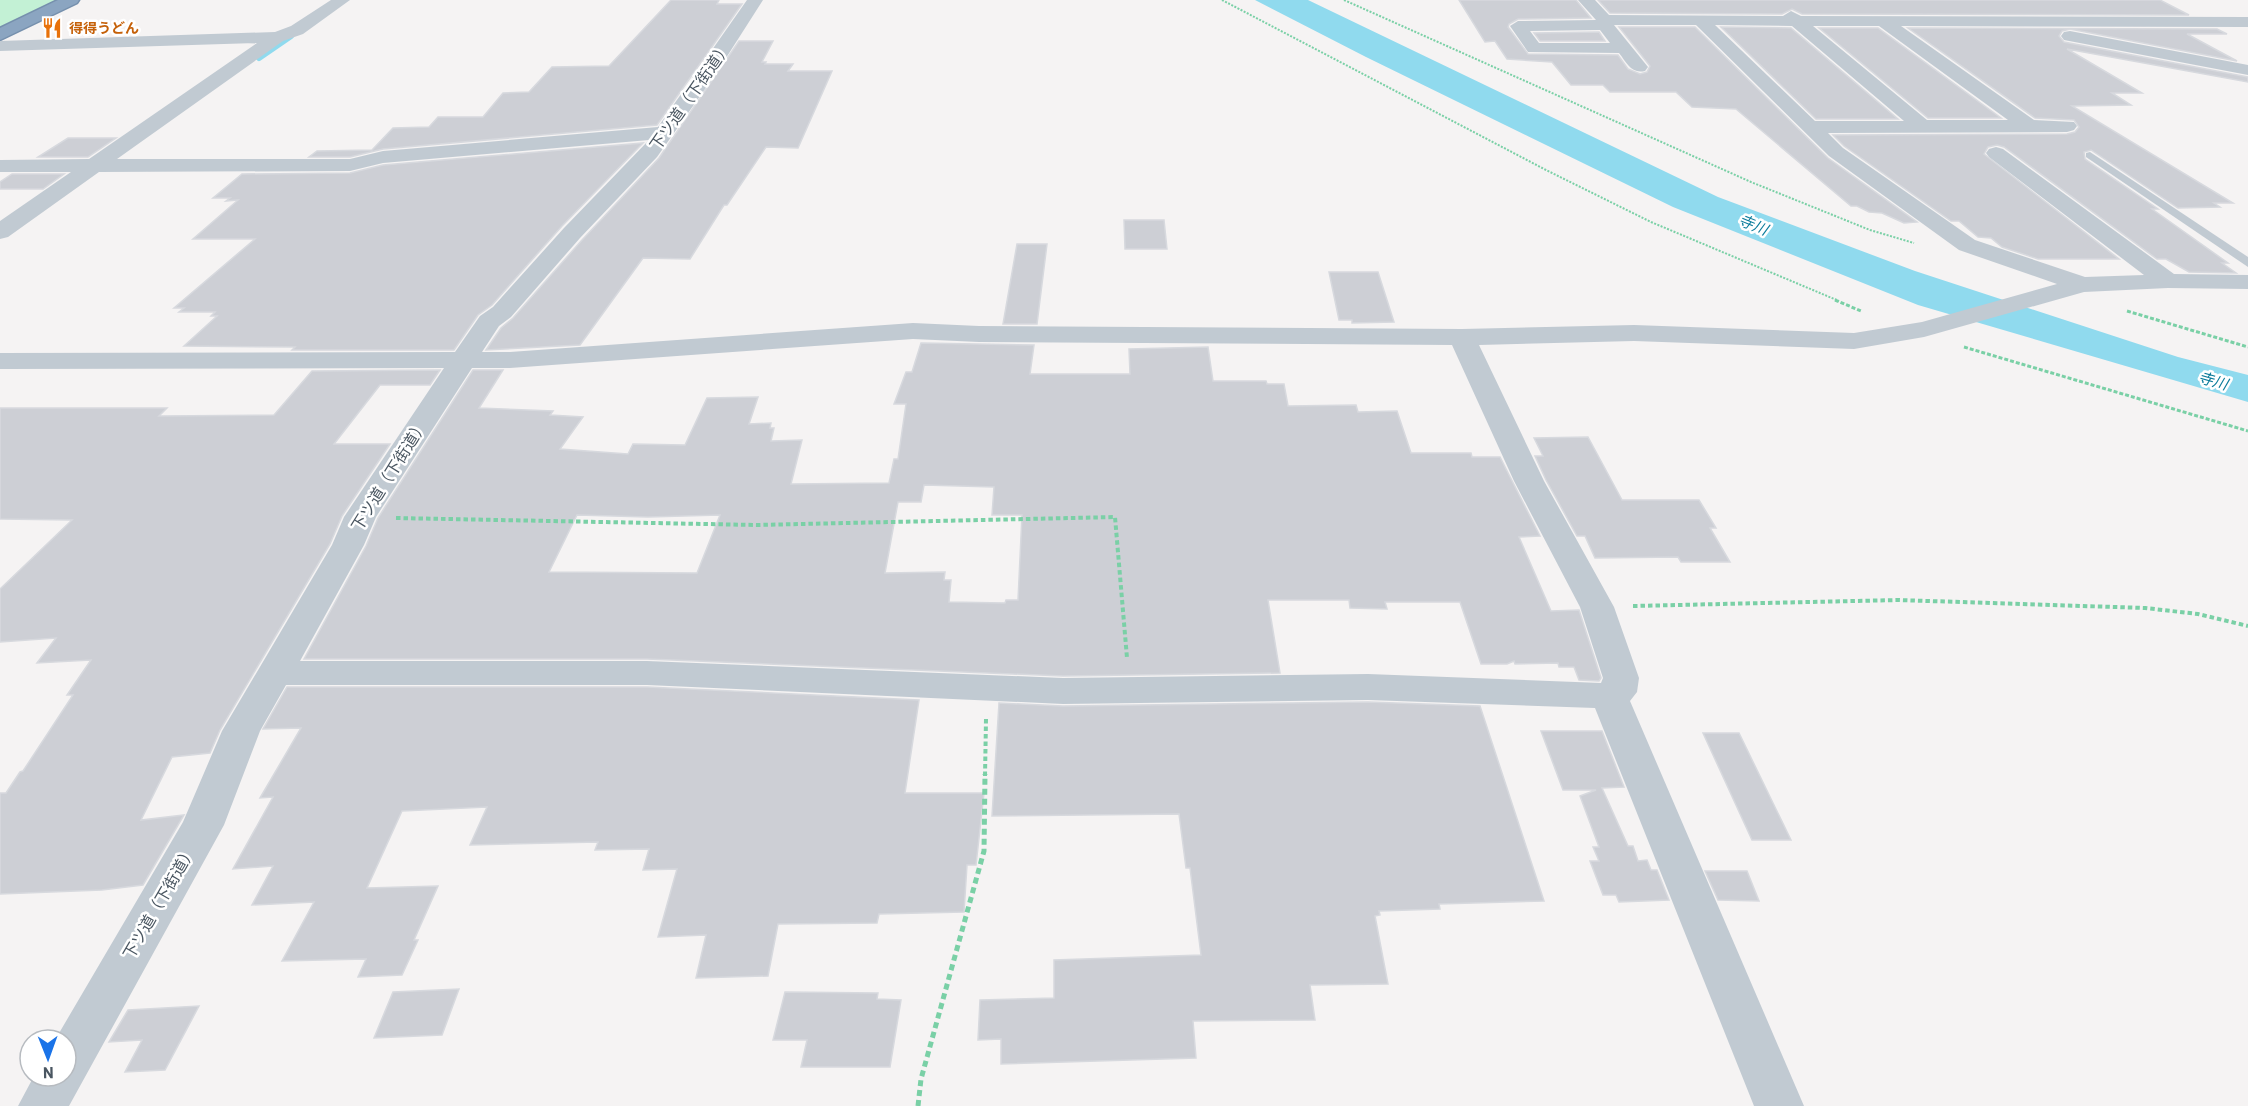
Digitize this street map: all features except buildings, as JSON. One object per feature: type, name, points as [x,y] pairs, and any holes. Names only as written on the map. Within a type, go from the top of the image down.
[{"type":"highway","points":[[0,36],[71,0]]},
{"type":"street","points":[[0,232],[105,167],[276,38],[297,30],[342,0]]},
{"type":"street","name":"下ツ道（下街道）","points":[[78,1044],[203,825],[241,731],[348,545],[360,517],[489,321],[502,312],[572,233],[651,153],[755,0]]},
{"type":"street","points":[[1586,0],[1640,67]]},
{"type":"street","points":[[1771,0],[1922,126]]},
{"type":"street","points":[[2193,4],[2229,22]]},
{"type":"street","points":[[1974,5],[2000,21],[2248,70]]},
{"type":"street","points":[[1700,20],[1836,152],[1966,245],[2069,289]]},
{"type":"street","points":[[1624,48],[1534,48],[1518,26],[1700,20],[2248,22]]},
{"type":"street","points":[[1883,21],[2029,126]]},
{"type":"street","points":[[2173,21],[2248,61]]},
{"type":"street","points":[[0,46],[276,38]]},
{"type":"street","points":[[1810,127],[2067,126]]},
{"type":"street","points":[[0,166],[350,165],[383,157],[610,136],[666,134]]},
{"type":"street","points":[[1996,153],[2168,281]]},
{"type":"street","points":[[0,361],[510,360],[913,331],[990,334],[1462,337],[1634,333],[1854,341],[1916,331],[2069,289],[2168,281],[2248,282]]},
{"type":"street","points":[[274,673],[647,674],[1063,691],[1368,687],[1609,696],[1618,692],[1621,678],[1597,607],[1529,482],[1462,337]]},
{"type":"street","points":[[1609,696],[1779,1106]]},
{"type":"street","points":[[43,1106],[53,1088]]},
{"type":"lane","points":[[2090,155],[2248,263]]},
{"type":"path","points":[[1222,0],[1546,170],[1652,222],[1916,331],[2248,431]]},
{"type":"path","points":[[1344,0],[1751,182],[1870,230],[1914,243]]},
{"type":"path","points":[[2069,289],[2166,324],[2248,347]]},
{"type":"path","points":[[360,517],[756,525],[1115,518],[1130,689]]},
{"type":"path","points":[[1597,607],[1898,600],[2145,608],[2198,614],[2248,626]]},
{"type":"path","points":[[918,1106],[921,1079],[984,851],[987,688]]},
{"type":"green space","points":[[0,0],[56,0],[0,27]]},
{"type":"water","name":"寺川","points":[[1255,0],[1308,0],[1718,197],[1915,271],[2178,357],[2248,375],[2248,402],[1918,305],[1673,207],[1366,57]]},
{"type":"waterway","points":[[259,58],[291,36]]},
{"type":"place","name":"得得うどん","points":[[52,28]]}]
